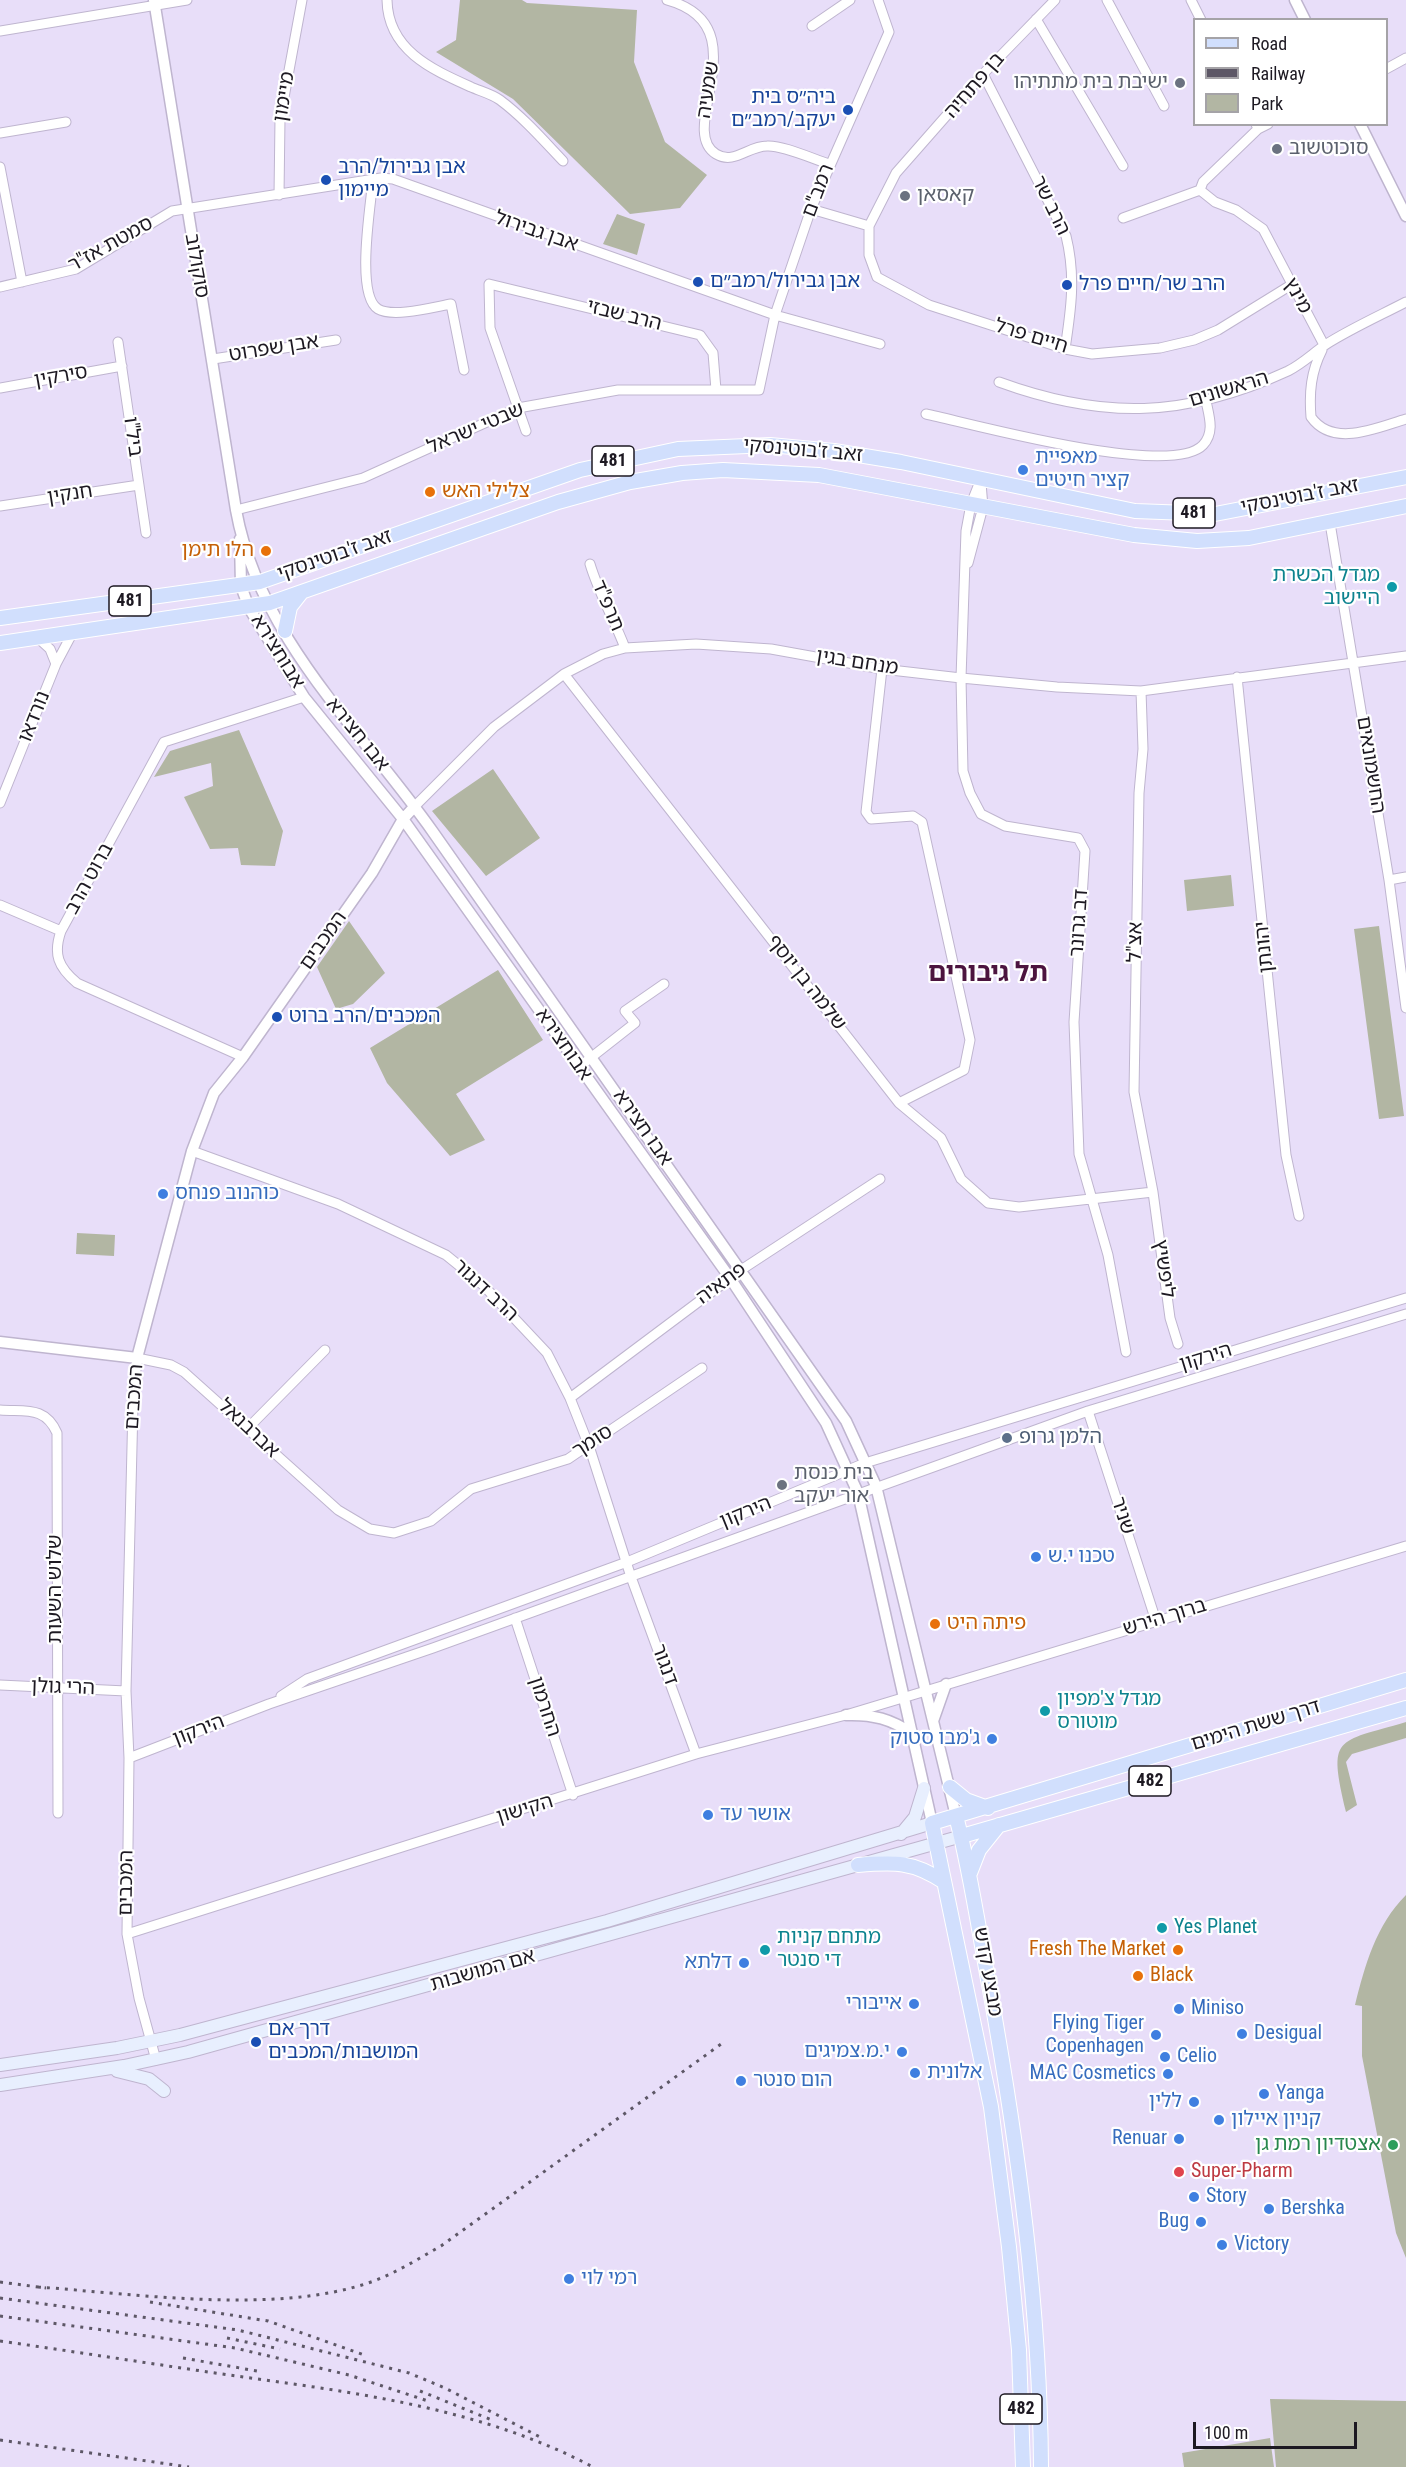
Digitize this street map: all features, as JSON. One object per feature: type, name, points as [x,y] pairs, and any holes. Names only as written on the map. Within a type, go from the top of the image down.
[{"type":"main road","name":"זאב ז'בוטינסקי","points":[[0,618],[260,582],[580,470],[678,449],[770,445],[891,460],[1135,511],[1215,514],[1406,477]]},
{"type":"main road","name":"זאב ז'בוטינסקי","points":[[249,608],[270,603],[558,502],[630,482],[682,473],[723,470],[819,475],[1134,535],[1197,541],[1249,538],[1406,506]]},
{"type":"main road","points":[[285,631],[290,607],[301,592]]},
{"type":"main road","name":"481","points":[[0,643],[249,608]]},
{"type":"main road","name":"דרך ששת הימים","points":[[932,1823],[988,1808],[1406,1680]]},
{"type":"main road","name":"דרך ששת הימים","points":[[962,1836],[1406,1708]]},
{"type":"main road","points":[[950,1787],[966,1800],[988,1808]]},
{"type":"main road","points":[[901,1834],[915,1817],[924,1788]]},
{"type":"main road","name":"מבצע קדש","points":[[957,1816],[970,1873],[1009,2097],[1038,2342],[1041,2467]]},
{"type":"main road","name":"מבצע קדש","points":[[932,1823],[991,2107],[1009,2247],[1019,2350],[1023,2467]]},
{"type":"main road","name":"אם המושבות","points":[[0,2065],[151,2041],[607,1921],[932,1823]]},
{"type":"main road","points":[[970,1873],[979,1850],[999,1825]]},
{"type":"main road","name":"אם המושבות","points":[[0,2085],[156,2060],[385,1999],[962,1836]]},
{"type":"main road","points":[[858,1865],[904,1863],[925,1869],[944,1882]]},
{"type":"main road","points":[[104,2070],[139,2075],[164,2091]]},
{"type":"street","points":[[0,31],[153,3],[187,0]]},
{"type":"street","name":"מיימון","points":[[279,195],[280,119],[302,0]]},
{"type":"street","points":[[387,0],[388,18],[396,36],[412,55],[438,73],[498,98],[524,120],[563,161]]},
{"type":"street","name":"שמעיה","points":[[667,0],[686,5],[706,28],[715,50],[703,133],[710,149],[718,155],[732,159],[768,146],[829,164]]},
{"type":"street","points":[[812,26],[850,0]]},
{"type":"street","name":"רמב\"ם","points":[[759,390],[775,315],[811,209],[889,32],[878,0]]},
{"type":"street","name":"בן פתחיה","points":[[896,173],[983,74],[1055,0]]},
{"type":"street","points":[[1107,0],[1164,106]]},
{"type":"street","points":[[1191,0],[1200,18]]},
{"type":"street","points":[[1295,0],[1304,18]]},
{"type":"street","name":"סוקולוב","points":[[153,3],[240,533],[241,586]]},
{"type":"street","points":[[1036,19],[1123,166]]},
{"type":"street","points":[[1388,68],[1406,58]]},
{"type":"street","name":"הרב שר","points":[[983,74],[1066,236],[1072,262],[1073,297],[1065,349]]},
{"type":"street","points":[[0,133],[66,122]]},
{"type":"street","points":[[1361,126],[1405,212]]},
{"type":"street","points":[[1123,218],[1200,190],[1203,182],[1257,127]]},
{"type":"street","points":[[0,167],[22,282]]},
{"type":"street","name":"חיים פרל","points":[[896,173],[869,226],[869,255],[877,277],[929,305],[1065,349],[1092,354],[1118,353],[1194,340],[1218,330],[1291,285]]},
{"type":"street","points":[[373,179],[365,277],[369,299],[378,309],[396,312],[451,304],[464,370]]},
{"type":"street","name":"אבן גבירול","points":[[186,209],[373,179],[393,179],[775,315],[880,344]]},
{"type":"street","name":"מינץ","points":[[1200,190],[1215,202],[1236,210],[1263,229],[1324,345]]},
{"type":"street","name":"סמטת אז\"ר","points":[[0,287],[76,269],[172,211],[186,209]]},
{"type":"street","points":[[811,209],[869,226]]},
{"type":"street","name":"הרב שבזי","points":[[518,408],[490,328],[489,284],[700,335],[713,353],[716,390]]},
{"type":"street","name":"הראשונים","points":[[999,382],[1060,402],[1102,409],[1130,410],[1206,401],[1287,372],[1305,362],[1324,345],[1406,302]]},
{"type":"street","name":"אבן שפרוט","points":[[213,358],[336,340]]},
{"type":"street","name":"ביל\"ו","points":[[118,342],[146,533]]},
{"type":"street","points":[[1324,345],[1311,379],[1311,417],[1316,423],[1332,433],[1347,434],[1406,419]]},
{"type":"street","name":"סירקין","points":[[0,388],[122,366]]},
{"type":"street","name":"שבטי ישראל","points":[[236,510],[363,478],[518,408],[618,390],[759,390]]},
{"type":"street","points":[[926,414],[1079,447],[1158,457],[1181,455],[1202,446],[1209,437],[1211,427],[1206,401]]},
{"type":"street","points":[[518,408],[526,431]]},
{"type":"street","name":"דב גרונר","points":[[981,479],[977,505],[966,531],[961,678],[963,771],[970,793],[981,813],[1005,826],[1078,838],[1085,851],[1074,1022],[1078,1154],[1108,1255],[1126,1352]]},
{"type":"street","name":"חנקין","points":[[0,506],[139,485]]},
{"type":"street","name":"החשמונאים","points":[[1330,523],[1389,880],[1406,1008]]},
{"type":"street","name":"סוקולוב","points":[[240,533],[270,603]]},
{"type":"street","name":"תרפ\"ד","points":[[590,564],[600,597],[615,622],[625,648]]},
{"type":"street","points":[[241,586],[249,608]]},
{"type":"street","name":"אבו חצירא","points":[[270,603],[320,690],[415,806],[846,1422],[876,1486]]},
{"type":"street","name":"אבוחצירא","points":[[249,608],[304,697],[403,819],[730,1278],[826,1423],[858,1493]]},
{"type":"street","name":"נורדאו","points":[[0,803],[56,664],[73,632]]},
{"type":"street","points":[[38,638],[50,649],[56,664]]},
{"type":"street","name":"מנחם בגין","points":[[415,806],[494,727],[564,674],[603,654],[625,648],[696,644],[771,649],[882,669],[961,678],[1057,687],[1141,691],[1238,676],[1406,656]]},
{"type":"street","points":[[882,669],[866,812],[870,819],[913,816],[922,822],[970,1040],[964,1070],[899,1103]]},
{"type":"street","name":"שלמה בן יוסף","points":[[564,674],[899,1103],[941,1138],[961,1179],[987,1203],[1019,1207],[1153,1192]]},
{"type":"street","name":"יהונתן","points":[[1238,676],[1286,1155],[1299,1216]]},
{"type":"street","name":"אצ\"ל","points":[[1141,691],[1143,749],[1139,793],[1134,1092],[1153,1192]]},
{"type":"street","name":"ברוט הרב","points":[[243,1057],[77,983],[57,961],[56,946],[61,931],[164,742],[304,697]]},
{"type":"street","name":"המכבים","points":[[156,2060],[139,1998],[127,1934],[129,1758],[126,1691],[133,1406],[137,1358],[192,1151],[214,1093],[243,1057],[372,873],[403,819],[415,806]]},
{"type":"street","points":[[1389,880],[1406,877]]},
{"type":"street","points":[[0,904],[61,931]]},
{"type":"street","points":[[579,1067],[635,1023],[625,1011],[664,984]]},
{"type":"street","name":"הרב דנגור","points":[[192,1151],[338,1204],[446,1255],[483,1285],[547,1353],[570,1398],[589,1446],[632,1577]]},
{"type":"street","name":"פתאיה","points":[[570,1398],[741,1270],[880,1179]]},
{"type":"street","name":"ליפשיץ","points":[[1153,1192],[1170,1318],[1178,1344]]},
{"type":"street","name":"הירקון","points":[[269,1704],[307,1679],[627,1562],[865,1463],[1406,1298]]},
{"type":"street","name":"הירקון","points":[[129,1758],[269,1704],[632,1577],[876,1486],[1088,1411],[1406,1314]]},
{"type":"street","name":"אברבנאל","points":[[0,1342],[137,1358],[171,1365],[184,1372],[338,1510],[370,1529],[394,1533],[418,1527],[431,1521],[471,1489]]},
{"type":"street","points":[[247,1428],[325,1350]]},
{"type":"street","name":"סומך","points":[[471,1489],[558,1463],[589,1446],[702,1368]]},
{"type":"street","name":"שלוש השעות","points":[[0,1410],[44,1414],[51,1420],[57,1433],[57,1813]]},
{"type":"street","name":"שניר","points":[[1088,1411],[1156,1621]]},
{"type":"street","name":"מבצע קדש","points":[[876,1486],[957,1816]]},
{"type":"street","name":"מבצע קדש","points":[[858,1493],[932,1823]]},
{"type":"street","name":"ברוך הירש","points":[[925,1690],[1406,1546]]},
{"type":"street","name":"דנגור","points":[[632,1577],[696,1754]]},
{"type":"street","name":"החרמון","points":[[515,1618],[573,1795]]},
{"type":"street","points":[[933,1721],[946,1684]]},
{"type":"street","name":"הרי גולן","points":[[0,1685],[126,1691]]},
{"type":"street","name":"הקישון","points":[[127,1934],[573,1795],[696,1754],[846,1715],[925,1690]]},
{"type":"street","points":[[846,1715],[870,1714],[895,1721],[913,1734]]},
{"type":"green space","points":[[460,0],[522,0],[527,3],[637,10],[634,62],[665,142],[707,175],[680,208],[630,214],[513,99],[436,52],[456,40]]},
{"type":"green space","points":[[617,214],[645,224],[637,255],[603,244]]},
{"type":"green space","points":[[239,730],[283,831],[275,866],[241,865],[238,848],[210,849],[184,797],[213,786],[211,763],[154,777],[170,751]]},
{"type":"green space","points":[[493,769],[540,838],[486,876],[432,811]]},
{"type":"green space","points":[[1231,875],[1234,906],[1187,911],[1184,880]]},
{"type":"green space","points":[[349,921],[385,973],[353,1004],[336,1009],[317,967]]},
{"type":"green space","points":[[1379,926],[1404,1116],[1379,1119],[1354,929]]},
{"type":"green space","points":[[498,970],[543,1040],[456,1094],[485,1140],[450,1156],[387,1083],[370,1048]]},
{"type":"green space","points":[[77,1233],[115,1235],[114,1256],[76,1254]]},
{"type":"green space","points":[[1406,1722],[1406,1738],[1352,1754],[1346,1762],[1357,1805],[1346,1812],[1338,1768],[1338,1755],[1343,1746],[1351,1739],[1364,1734]]},
{"type":"green space","name":"אצטדיון רמת גן","points":[[1406,1895],[1406,2258],[1396,2233],[1362,2056],[1362,2006],[1355,2005],[1379,1932]]},
{"type":"green space","points":[[1270,2399],[1406,2401],[1406,2467],[1276,2467]]},
{"type":"green space","points":[[1270,2438],[1274,2467],[1184,2467],[1182,2453]]},
{"type":"railway","points":[[38,2287],[207,2300],[251,2300],[293,2298],[334,2292],[371,2282],[441,2246],[724,2042]]},
{"type":"railway","points":[[0,2282],[46,2288]]},
{"type":"railway","points":[[0,2298],[238,2330],[409,2373],[445,2388],[540,2437]]},
{"type":"railway","points":[[150,2302],[268,2321],[367,2356]]},
{"type":"railway","points":[[0,2316],[235,2348],[349,2375],[428,2401]]},
{"type":"railway","points":[[227,2338],[280,2349]]},
{"type":"railway","points":[[0,2341],[322,2388],[416,2405],[507,2430],[593,2467]]},
{"type":"railway","points":[[183,2358],[257,2371]]},
{"type":"railway","points":[[420,2391],[492,2420]]},
{"type":"railway","points":[[0,2440],[189,2467]]},
{"type":"place","name":"ישיבת בית מתתיהו","points":[[1180,83]]},
{"type":"place","name":"ביה״ס בית יעקב/רמב״ם","points":[[848,110]]},
{"type":"place","name":"סוכוטשוב","points":[[1277,149]]},
{"type":"place","name":"אבן גבירול/הרב מיימון","points":[[326,180]]},
{"type":"place","name":"קאסאן","points":[[905,196]]},
{"type":"place","name":"אבן גבירול/רמב״ם","points":[[698,282]]},
{"type":"place","name":"הרב שר/חיים פרל","points":[[1067,285]]},
{"type":"place","name":"מאפיית קציר חיטים","points":[[1023,470]]},
{"type":"place","name":"צלילי האש","points":[[430,492]]},
{"type":"place","name":"הלו תימן","points":[[266,551]]},
{"type":"place","name":"מגדל הכשרת היישוב","points":[[1392,587]]},
{"type":"place","name":"המכבים/הרב ברוט","points":[[277,1017]]},
{"type":"place","name":"כוהנוב פנחס","points":[[163,1194]]},
{"type":"place","name":"הלמן גרופ","points":[[1007,1438]]},
{"type":"place","name":"בית כנסת אור יעקב","points":[[782,1485]]},
{"type":"place","name":"טכנו י.ש","points":[[1036,1557]]},
{"type":"place","name":"פיתה היט","points":[[935,1624]]},
{"type":"place","name":"מגדל צ'מפיון מוטורס","points":[[1045,1711]]},
{"type":"place","name":"ג'מבו סטוק","points":[[992,1739]]},
{"type":"place","name":"אושר עד","points":[[708,1815]]},
{"type":"place","name":"Yes Planet","points":[[1162,1928]]},
{"type":"place","name":"מתחם קניות די סנטר","points":[[765,1950]]},
{"type":"place","name":"Fresh The Market","points":[[1178,1950]]},
{"type":"place","name":"דלתא","points":[[744,1963]]},
{"type":"place","name":"Black","points":[[1138,1976]]},
{"type":"place","name":"אייבורי","points":[[914,2004]]},
{"type":"place","name":"Miniso","points":[[1179,2009]]},
{"type":"place","name":"Desigual","points":[[1242,2034]]},
{"type":"place","name":"Flying Tiger Copenhagen","points":[[1156,2035]]},
{"type":"place","name":"דרך אם המושבות/המכבים","points":[[256,2042]]},
{"type":"place","name":"י.מ.צמיגים","points":[[902,2052]]},
{"type":"place","name":"Celio","points":[[1165,2057]]},
{"type":"place","name":"אלונית","points":[[915,2073]]},
{"type":"place","name":"MAC Cosmetics","points":[[1168,2074]]},
{"type":"place","name":"הום סנטר","points":[[741,2081]]},
{"type":"place","name":"Yanga","points":[[1264,2094]]},
{"type":"place","name":"ללין","points":[[1194,2102]]},
{"type":"place","name":"קניון איילון","points":[[1219,2120]]},
{"type":"place","name":"Renuar","points":[[1179,2139]]},
{"type":"place","name":"אצטדיון רמת גן","points":[[1393,2145]]},
{"type":"place","name":"Super-Pharm","points":[[1179,2172]]},
{"type":"place","name":"Story","points":[[1194,2197]]},
{"type":"place","name":"Bershka","points":[[1269,2209]]},
{"type":"place","name":"Bug","points":[[1201,2222]]},
{"type":"place","name":"Victory","points":[[1222,2245]]},
{"type":"place","name":"רמי לוי","points":[[569,2279]]},
{"type":"district","name":"תל גיבורים","points":[[988,974]]}]
